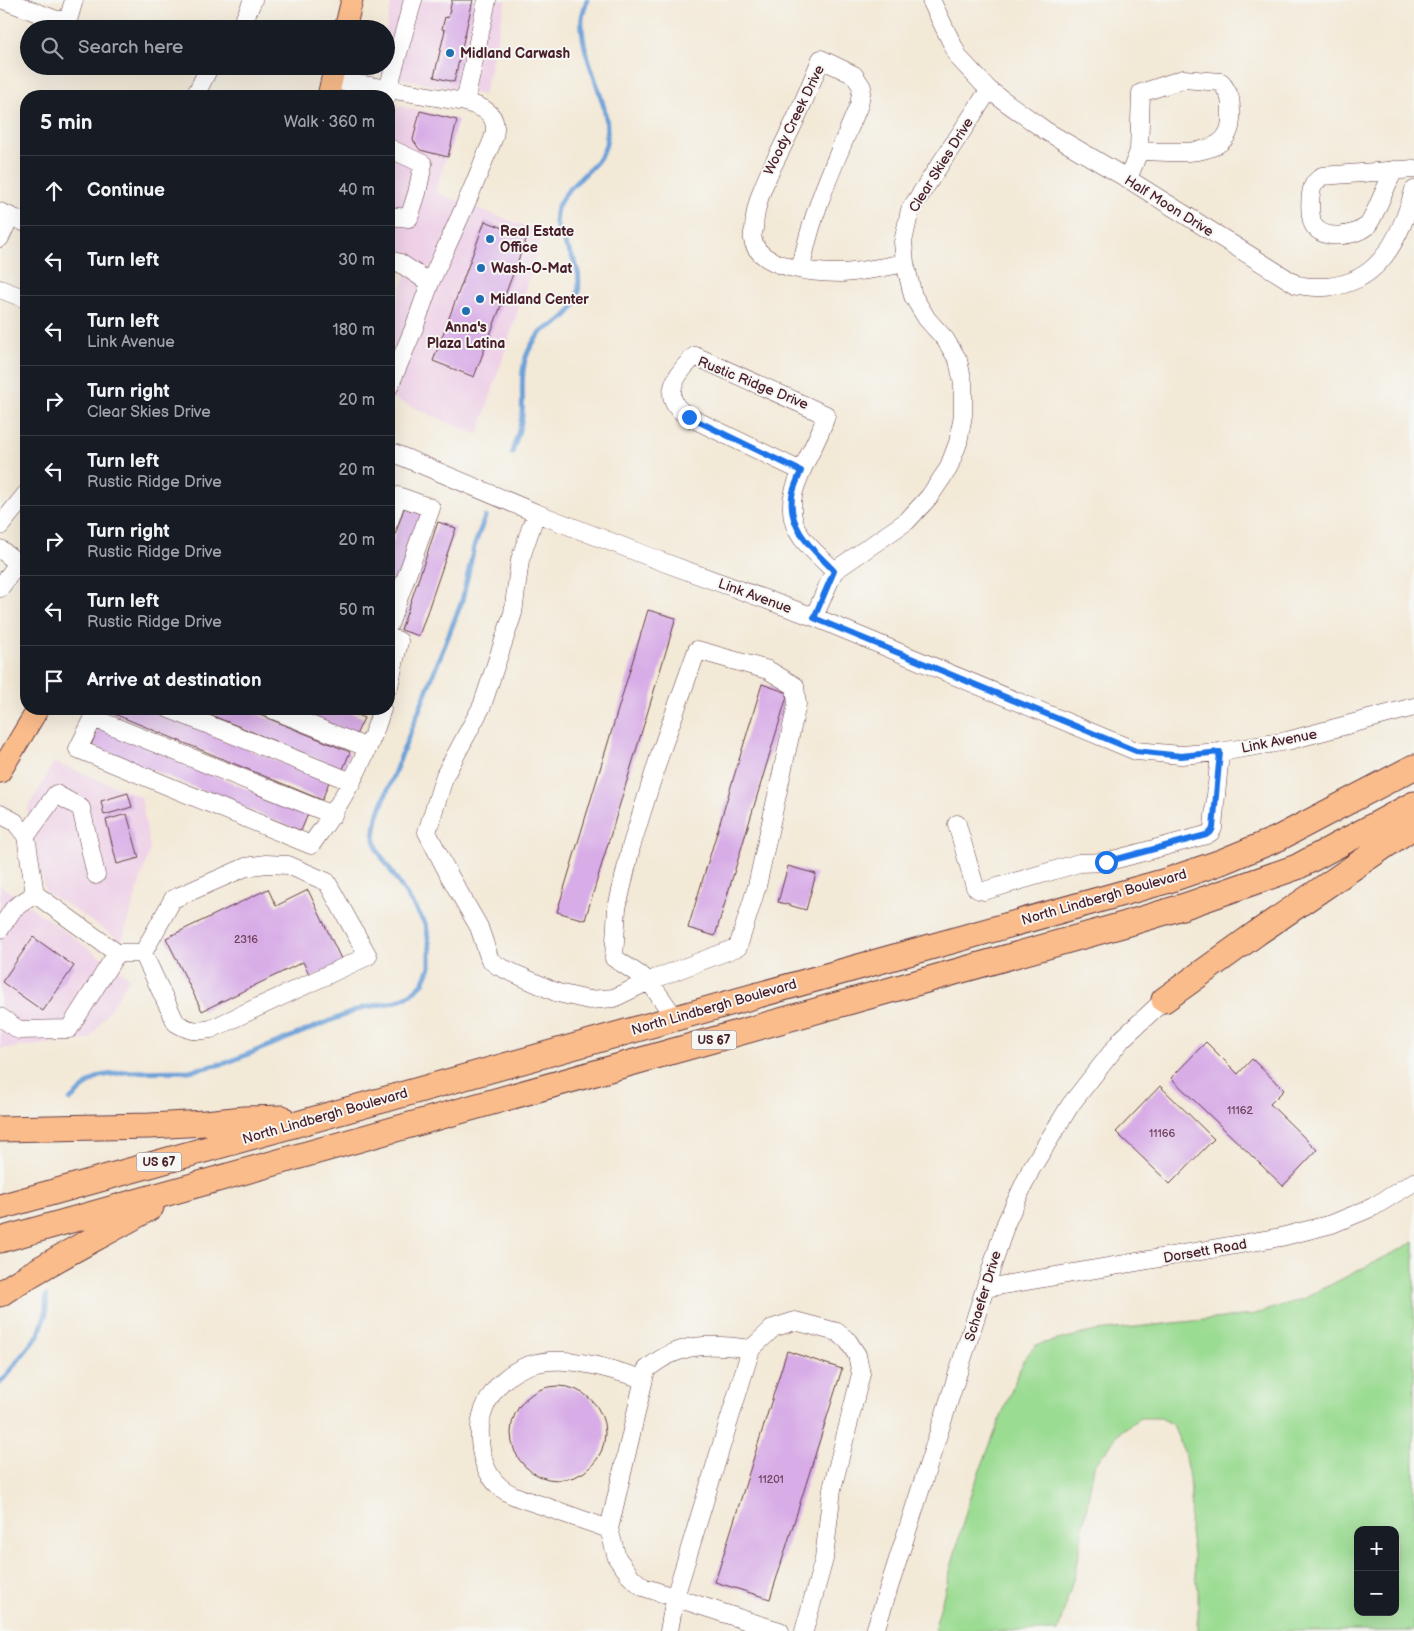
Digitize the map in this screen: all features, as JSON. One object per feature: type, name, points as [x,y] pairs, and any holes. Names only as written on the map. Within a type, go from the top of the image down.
[{"type":"highway","name":"North Lindbergh Boulevard","points":[[0,1208],[1184,874],[1221,862],[1277,839],[1414,767]]},
{"type":"highway","name":"US 67","points":[[0,1240],[1177,909],[1297,867],[1414,804]]},
{"type":"highway","points":[[1164,1000],[1257,933],[1414,826]]},
{"type":"highway","points":[[0,1129],[205,1124],[244,1119],[319,1118]]},
{"type":"highway","points":[[0,1294],[59,1257],[112,1230],[178,1190]]},
{"type":"main road","points":[[347,20],[352,0]]},
{"type":"main road","points":[[0,772],[34,715]]},
{"type":"street","points":[[4,0],[55,20]]},
{"type":"street","points":[[61,20],[69,17],[74,0]]},
{"type":"street","points":[[244,20],[253,0]]},
{"type":"street","points":[[395,67],[413,0]]},
{"type":"street","points":[[465,102],[487,0]]},
{"type":"street","name":"Half Moon Drive","points":[[931,0],[959,58],[989,90],[1046,131],[1128,179],[1297,286],[1315,289],[1336,287],[1358,280],[1377,266],[1394,243],[1414,190]]},
{"type":"street","name":"Woody Creek Drive","points":[[801,269],[804,250],[814,218],[859,105],[862,87],[854,75],[821,60],[789,134],[763,185],[754,216],[753,241],[760,253],[773,263],[801,269],[840,273],[877,269],[905,263]]},
{"type":"street","points":[[198,90],[206,75]]},
{"type":"street","points":[[389,90],[393,75]]},
{"type":"street","points":[[1128,179],[1139,151],[1141,92],[1183,79],[1221,82],[1231,97],[1231,123],[1227,136],[1215,146],[1199,152],[1139,151]]},
{"type":"street","points":[[332,81],[374,90]]},
{"type":"street","name":"Clear Skies Drive","points":[[834,571],[907,521],[928,497],[948,469],[958,443],[963,415],[963,383],[958,360],[945,339],[927,319],[913,296],[905,263],[903,242],[910,210],[989,90]]},
{"type":"street","points":[[395,94],[465,102],[481,106],[491,115],[495,126],[494,135],[479,173],[430,283],[395,373]]},
{"type":"street","points":[[395,151],[423,164],[417,193],[408,218],[395,217]]},
{"type":"street","points":[[1394,170],[1368,225],[1347,235],[1325,234],[1314,226],[1311,217],[1313,185],[1322,176],[1394,170],[1414,169]]},
{"type":"street","points":[[0,238],[12,218]]},
{"type":"street","points":[[395,262],[430,283]]},
{"type":"street","points":[[0,289],[20,297]]},
{"type":"street","name":"Rustic Ridge Drive","points":[[801,471],[689,417],[676,406],[673,395],[675,381],[683,368],[695,356],[826,415],[792,496],[793,514],[797,529],[802,538],[834,571]]},
{"type":"street","name":"Link Avenue","points":[[395,454],[536,513],[814,618],[1136,751],[1181,756],[1220,752],[1287,741],[1414,707]]},
{"type":"street","points":[[395,505],[398,496],[431,508],[395,608]]},
{"type":"street","points":[[0,526],[20,501]]},
{"type":"street","points":[[536,513],[520,560],[513,613],[482,706],[446,775],[428,832],[449,875],[479,927],[490,960],[498,966],[558,993],[589,1000],[614,998],[649,981],[738,947],[757,886],[797,704],[796,686],[768,670],[697,650],[660,751],[631,847],[617,908],[614,958],[649,981],[675,1018]]},
{"type":"street","points":[[0,548],[20,563]]},
{"type":"street","points":[[0,588],[20,567]]},
{"type":"street","points":[[814,618],[834,571]]},
{"type":"street","points":[[395,639],[399,641],[395,657]]},
{"type":"street","points":[[94,715],[78,749],[311,845],[333,815],[352,782],[368,748],[375,715]]},
{"type":"street","points":[[100,715],[333,815]]},
{"type":"street","points":[[184,715],[352,782]]},
{"type":"street","points":[[286,715],[368,748]]},
{"type":"street","points":[[957,824],[975,887],[984,891],[1079,863],[1106,862],[1206,835],[1213,828],[1220,752]]},
{"type":"street","points":[[26,836],[56,794],[81,808],[96,874]]},
{"type":"street","points":[[0,814],[15,822],[26,836],[35,894],[117,953],[143,953]]},
{"type":"street","points":[[266,864],[288,865],[327,882],[368,956],[211,1028],[197,1032],[176,1024],[143,953],[173,899],[246,867],[266,864]]},
{"type":"street","points":[[0,930],[14,908],[35,894]]},
{"type":"street","points":[[0,1017],[19,1030],[69,1029],[117,953]]},
{"type":"street","name":"Schaefer Drive","points":[[875,1631],[1006,1223],[1031,1169],[1071,1104],[1122,1039],[1164,1000]]},
{"type":"street","name":"Dorsett Road","points":[[986,1288],[1233,1246],[1315,1229],[1373,1207],[1414,1182]]},
{"type":"street","points":[[669,1631],[675,1597],[751,1349],[773,1328],[796,1321],[837,1332],[848,1341],[857,1355],[861,1374],[832,1490],[824,1559],[804,1631]]},
{"type":"street","points":[[751,1349],[722,1344],[681,1349],[655,1362],[646,1370],[608,1529],[617,1558],[632,1578],[643,1587],[675,1597],[756,1628],[780,1631]]},
{"type":"street","points":[[608,1529],[514,1496],[499,1486],[485,1467],[479,1443],[480,1421],[488,1398],[501,1383],[513,1372],[530,1365],[558,1360],[577,1361],[644,1379]]},
{"type":"shaded area","points":[[392,0],[506,0],[484,95],[386,75],[395,75],[395,20],[388,20]]},
{"type":"shaded area","points":[[395,105],[458,120],[435,192],[543,233],[478,435],[395,400],[395,305],[413,256],[395,251]]},
{"type":"shaded area","points":[[54,762],[141,797],[150,849],[122,941],[45,891],[27,810]]},
{"type":"shaded area","points":[[0,885],[130,978],[90,1039],[0,1049]]},
{"type":"green space","points":[[1414,1242],[1414,1631],[1198,1631],[1198,1590],[1190,1532],[1191,1489],[1184,1452],[1173,1425],[1161,1418],[1140,1418],[1121,1431],[1094,1466],[1075,1572],[1058,1631],[934,1631],[971,1493],[1024,1359],[1036,1345],[1096,1331],[1252,1315],[1305,1298]]},
{"type":"building","name":"Midland Carwash","points":[[452,0],[473,0],[454,82],[434,77],[445,30],[442,29],[445,17],[448,18]]},
{"type":"building","points":[[420,111],[457,120],[448,157],[420,150],[413,140]]},
{"type":"building","name":"Midland Center","points":[[485,221],[527,237],[474,377],[433,361]]},
{"type":"building","points":[[404,508],[422,514],[395,593],[395,535]]},
{"type":"building","points":[[438,522],[456,528],[419,636],[401,630]]},
{"type":"building","points":[[648,610],[676,618],[585,920],[557,912]]},
{"type":"building","points":[[762,684],[788,693],[715,936],[688,928]]},
{"type":"building","points":[[117,715],[165,715],[329,782],[322,800]]},
{"type":"building","points":[[211,715],[260,715],[350,752],[343,769]]},
{"type":"building","points":[[308,715],[357,715],[364,718],[356,735]]},
{"type":"building","points":[[98,728],[308,814],[301,831],[91,745]]},
{"type":"building","points":[[128,793],[132,807],[104,815],[101,801]]},
{"type":"building","points":[[127,814],[139,858],[117,864],[106,820]]},
{"type":"building","points":[[788,866],[816,874],[806,910],[778,902]]},
{"type":"building","points":[[268,889],[276,906],[308,890],[343,963],[311,978],[303,962],[202,1011],[166,938]]},
{"type":"building","points":[[33,937],[74,966],[43,1011],[2,982]]},
{"type":"building","points":[[1206,1042],[1238,1074],[1252,1059],[1284,1090],[1270,1104],[1317,1150],[1283,1186],[1171,1078]]},
{"type":"building","points":[[1160,1086],[1214,1139],[1170,1184],[1116,1132]]},
{"type":"building","points":[[787,1351],[842,1369],[770,1599],[715,1582]]},
{"type":"building","points":[[558,1386],[576,1390],[591,1400],[601,1415],[605,1433],[601,1451],[591,1466],[576,1476],[558,1480],[540,1476],[525,1466],[515,1451],[511,1433],[515,1415],[525,1400],[540,1390]]},
{"type":"waterway","points":[[512,453],[521,421],[522,380],[527,354],[533,342],[541,333],[556,324],[570,311],[578,294],[579,278],[577,268],[558,230],[556,222],[558,206],[569,189],[598,161],[606,144],[605,113],[582,34],[582,18],[587,0]]},
{"type":"waterway","points":[[70,1100],[100,1076],[125,1072],[189,1071],[226,1063],[362,1008],[395,1002],[410,995],[423,983],[430,967],[430,949],[426,925],[378,851],[374,837],[377,817],[462,601],[474,547],[485,517]]},
{"type":"waterway","points":[[0,1383],[39,1334],[46,1313],[46,1296]]},
{"type":"place","name":"Midland Carwash","points":[[450,53]]},
{"type":"place","name":"Real Estate Office","points":[[490,239]]},
{"type":"place","name":"Wash-O-Mat","points":[[481,268]]},
{"type":"place","name":"Midland Center","points":[[480,299]]},
{"type":"place","name":"Anna's Plaza Latina","points":[[466,311]]},
{"type":"route","points":[[689,417],[801,471],[792,496],[793,514],[797,529],[802,538],[834,571],[814,618],[1136,751],[1181,756],[1220,752],[1213,828],[1211,832],[1206,835],[1106,862]]}]
